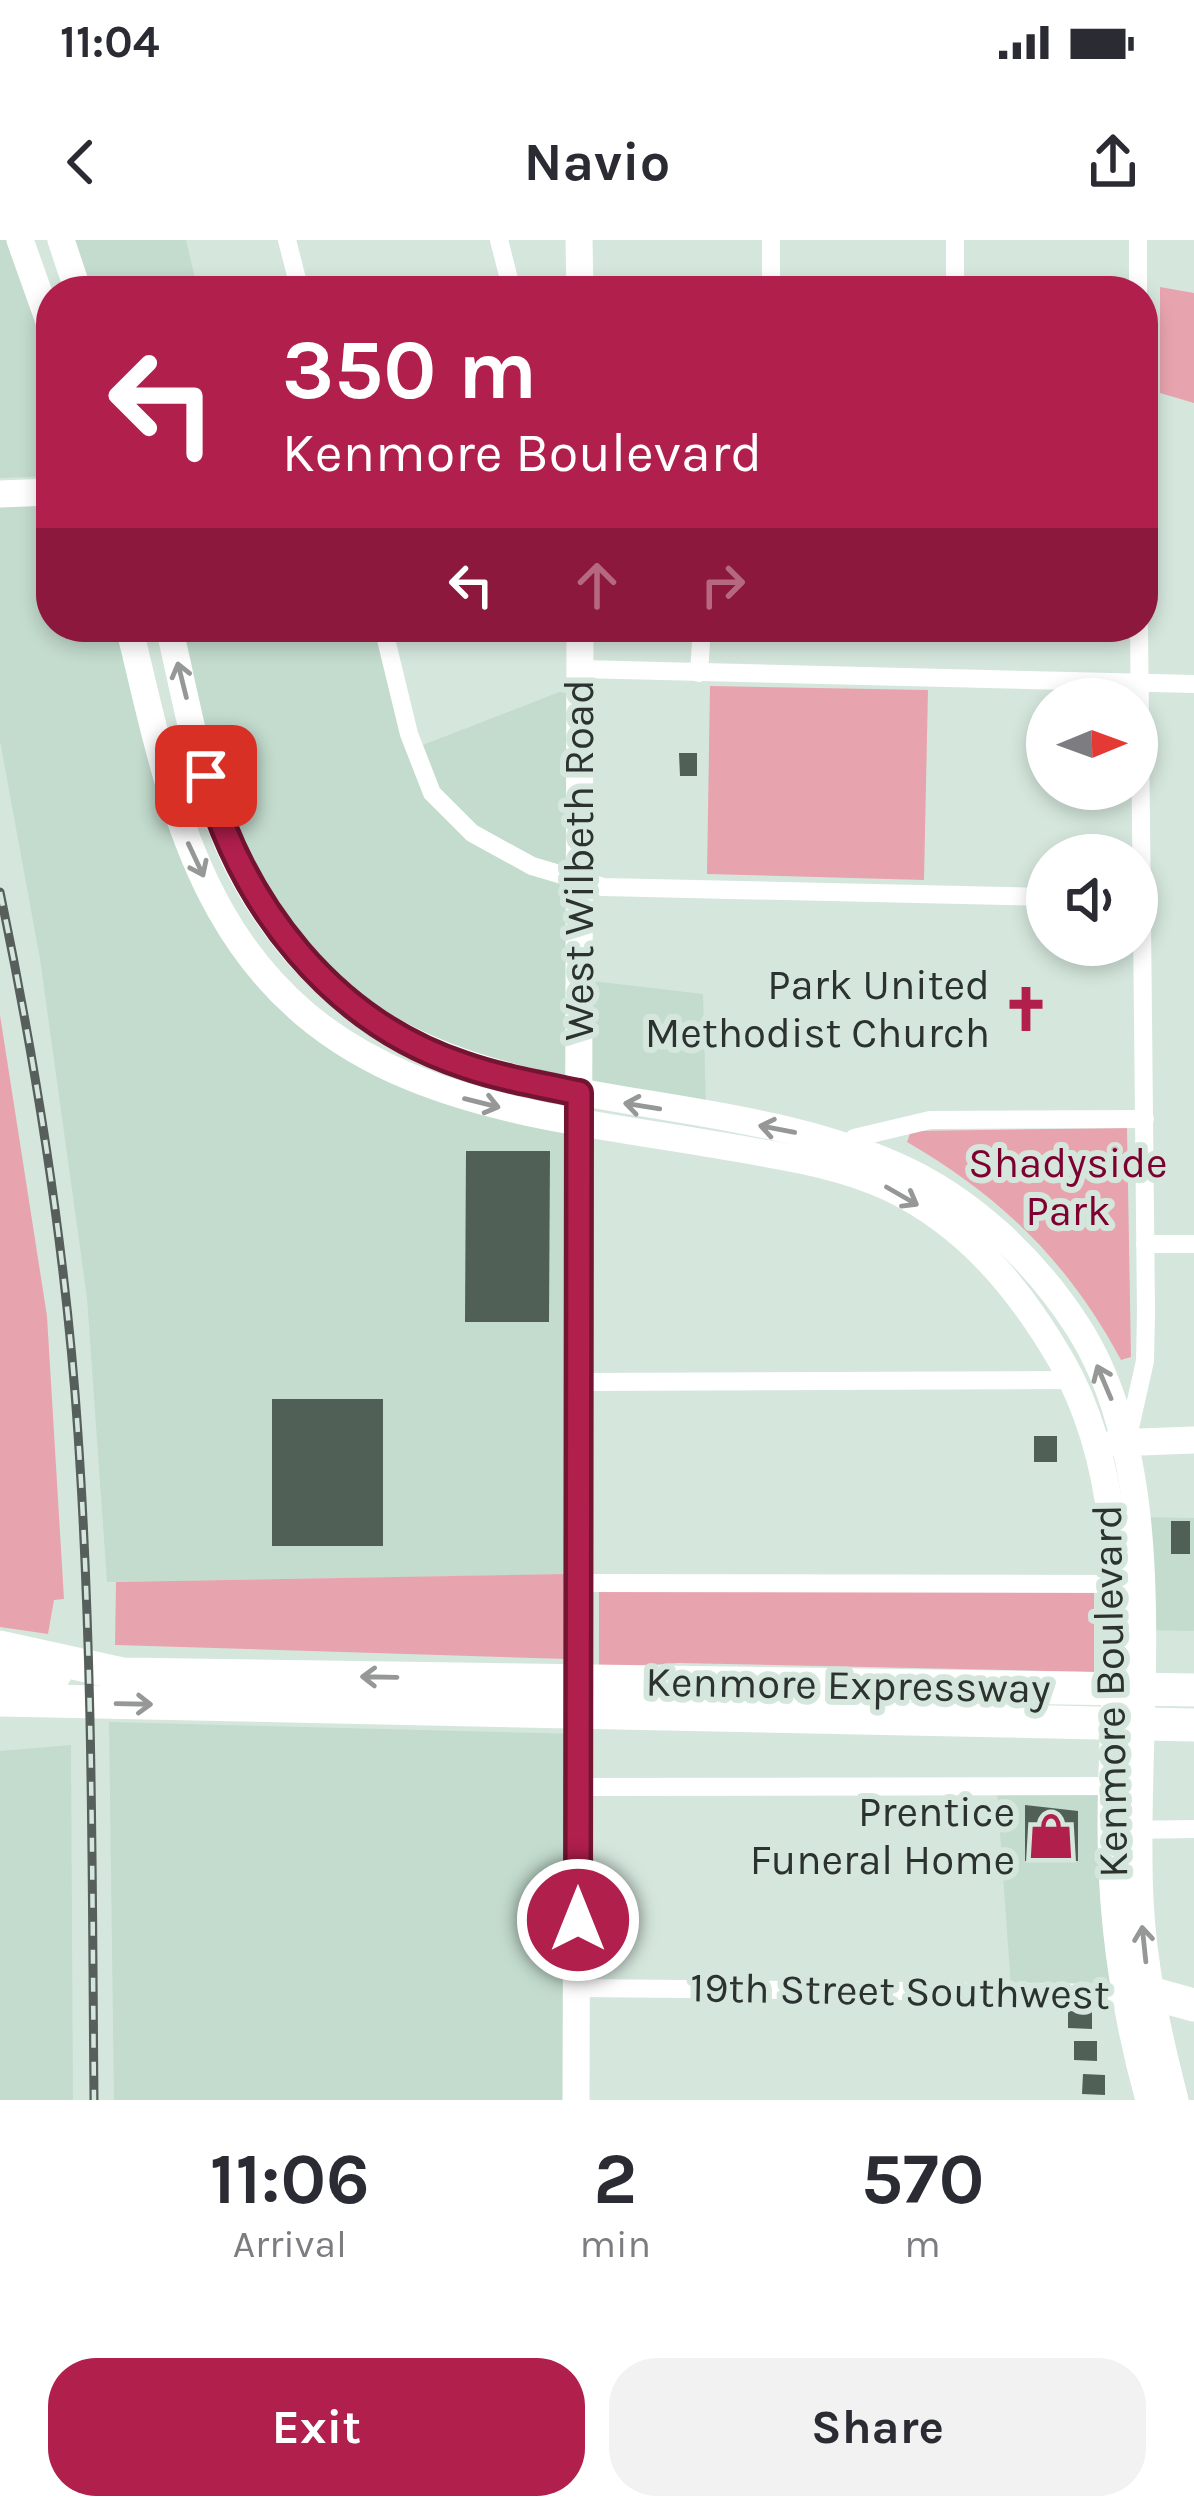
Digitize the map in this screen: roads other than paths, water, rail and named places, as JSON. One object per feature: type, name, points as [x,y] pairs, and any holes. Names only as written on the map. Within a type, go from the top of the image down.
[{"type":"highway","name":"Kenmore Expressway","points":[[0,1647],[53,1679],[214,1690],[650,1698],[1060,1688],[1193,1690]]},
{"type":"highway","points":[[0,1674],[53,1679]]},
{"type":"highway","name":"Kenmore Expressway","points":[[0,1700],[53,1679],[123,1674],[214,1690]]},
{"type":"highway","name":"Kenmore Expressway","points":[[650,1698],[1060,1724],[1193,1726]]},
{"type":"highway","points":[[1137,1993],[1194,1987]]},
{"type":"highway","points":[[1137,1993],[1194,2005]]},
{"type":"main road","points":[[20,240],[36,284]]},
{"type":"main road","points":[[61,240],[73,276]]},
{"type":"main road","points":[[579,240],[580,276]]},
{"type":"main road","points":[[0,494],[36,493]]},
{"type":"main road","name":"Kenmore Boulevard","points":[[133,642],[190,848],[221,913],[274,982],[355,1052],[451,1096],[579,1124],[844,1158],[896,1191],[986,1256],[1010,1280],[1071,1380],[1097,1446],[1125,1584]]},
{"type":"main road","name":"Kenmore Boulevard","points":[[173,642],[230,850],[261,906],[304,960],[375,1020],[441,1057],[926,1180],[1013,1248],[1078,1327],[1127,1441],[1124,1830],[1149,2100]]},
{"type":"main road","name":"West Wilbeth Road","points":[[575,2100],[580,642]]},
{"type":"main road","points":[[1097,1446],[1194,1440]]},
{"type":"main road","name":"Kenmore Boulevard","points":[[1137,1993],[1175,2100]]},
{"type":"street","points":[[287,240],[296,276]]},
{"type":"street","points":[[499,240],[508,276]]},
{"type":"street","points":[[771,240],[771,276]]},
{"type":"street","points":[[955,240],[955,276]]},
{"type":"street","points":[[1138,240],[1138,276]]},
{"type":"street","points":[[387,642],[410,734],[433,793],[451,815],[499,851],[603,887],[1026,897]]},
{"type":"street","points":[[699,673],[701,642]]},
{"type":"street","points":[[1139,642],[1139,678]]},
{"type":"street","points":[[580,669],[1026,680]]},
{"type":"street","points":[[1158,683],[1194,684]]},
{"type":"street","points":[[1127,1441],[1145,1361],[1139,966]]},
{"type":"street","points":[[844,1158],[878,1130],[930,1120],[1145,1119]]},
{"type":"street","points":[[1145,1244],[1194,1244]]},
{"type":"street","points":[[580,1382],[1071,1380]]},
{"type":"street","points":[[578,1583],[1125,1584]]},
{"type":"street","points":[[579,1787],[1125,1786]]},
{"type":"street","points":[[1124,1830],[1194,1829]]},
{"type":"street","name":"19th Street Southwest","points":[[577,1988],[1137,1993]]},
{"type":"railway","points":[[0,892],[48,1161],[73,1366],[89,1683],[94,2100]]},
{"type":"place","name":"Park United Methodist Church","points":[[1026,1009]]},
{"type":"place","name":"Prentice Funeral Home","points":[[1051,1836]]},
{"type":"park label","name":"Shadyside Park","points":[[1068,1187]]}]
